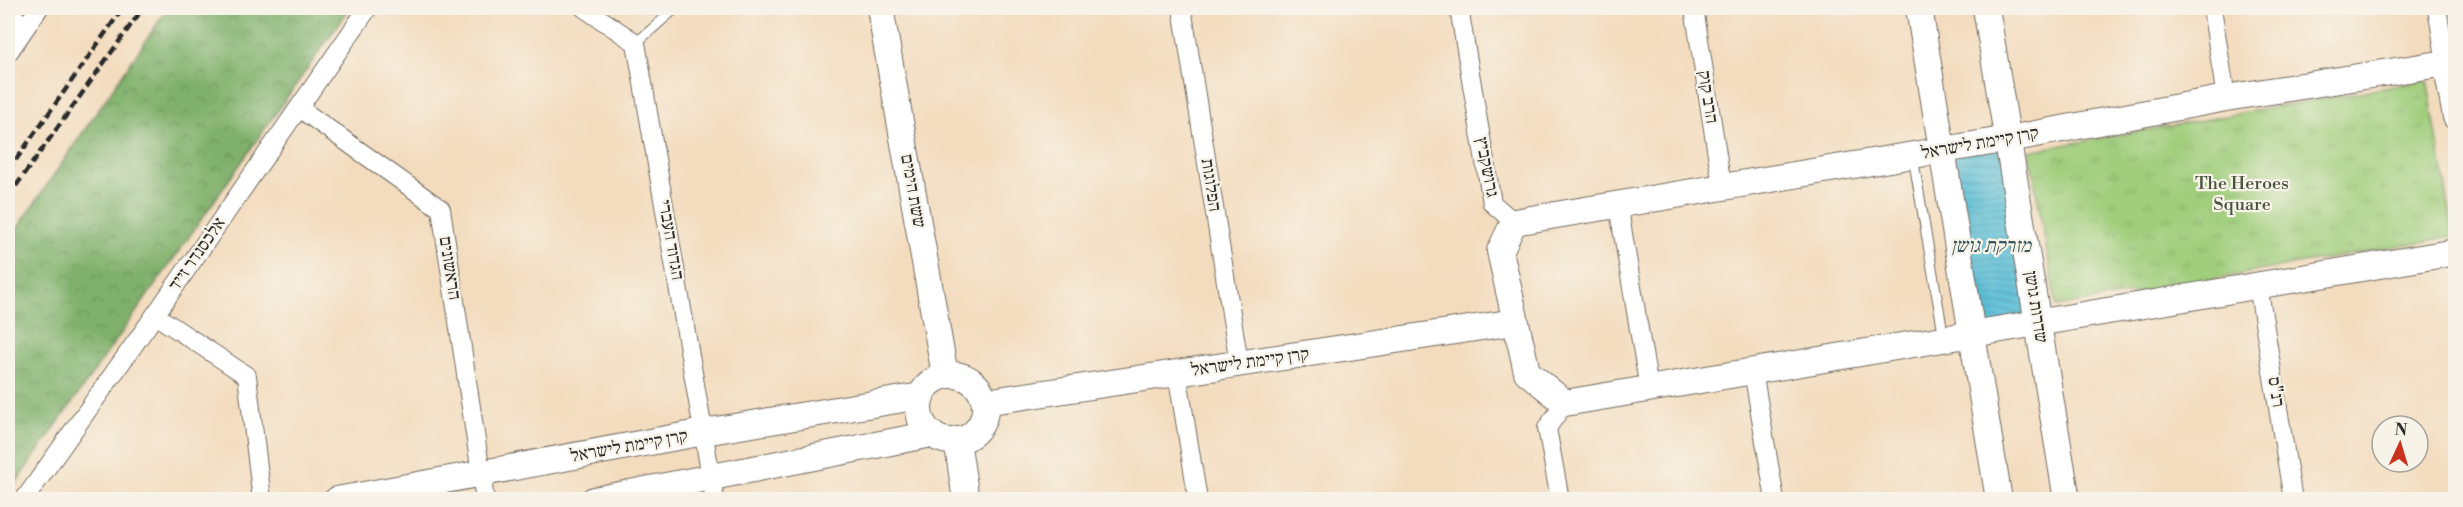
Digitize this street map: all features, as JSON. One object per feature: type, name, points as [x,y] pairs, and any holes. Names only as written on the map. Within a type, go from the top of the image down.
[{"type":"street","points":[[8,53],[39,8]]},
{"type":"street","name":"אלכסנדר זייד","points":[[24,500],[368,8]]},
{"type":"street","points":[[584,8],[636,43]]},
{"type":"street","name":"ששת הימים","points":[[880,8],[945,375]]},
{"type":"street","name":"הפלוגות","points":[[1182,8],[1239,363]]},
{"type":"street","name":"גרושקביץ","points":[[1459,8],[1492,203],[1514,222]]},
{"type":"street","name":"הרב קוק","points":[[1694,8],[1722,186]]},
{"type":"street","points":[[1919,8],[1999,500]]},
{"type":"street","name":"שדרות גושן","points":[[1986,8],[2067,500]]},
{"type":"street","points":[[2212,8],[2226,98]]},
{"type":"street","points":[[2437,8],[2456,117]]},
{"type":"street","points":[[8,13],[26,26]]},
{"type":"street","name":"הגדוד העברי","points":[[636,43],[713,488]]},
{"type":"street","name":"קרן קיימת לישראל","points":[[1514,222],[2009,139],[2226,98],[2446,63]]},
{"type":"street","name":"הראשונים","points":[[299,108],[441,209],[485,500]]},
{"type":"street","points":[[1618,204],[1649,389]]},
{"type":"street","points":[[1514,222],[1500,250],[1527,372],[1565,403]]},
{"type":"street","points":[[1560,500],[1546,428],[1565,403],[2456,252]]},
{"type":"street","name":"רנ\"ס","points":[[2258,285],[2294,500]]},
{"type":"street","points":[[155,315],[247,376],[262,500]]},
{"type":"street","name":"קרן קיימת לישראל","points":[[985,402],[1515,322]]},
{"type":"street","points":[[1753,371],[1775,500]]},
{"type":"street","points":[[1178,372],[1198,500]]},
{"type":"street","points":[[945,375],[956,375],[975,384],[985,402],[982,423],[967,437],[957,440],[939,438],[932,434],[920,416],[921,396],[935,379],[945,375]]},
{"type":"street","name":"קרן קיימת לישראל","points":[[337,500],[704,432],[921,396]]},
{"type":"street","points":[[594,500],[713,488],[932,434]]},
{"type":"street","points":[[957,440],[966,500]]},
{"type":"lane","points":[[636,43],[676,8]]},
{"type":"lane","points":[[1912,154],[1944,340]]},
{"type":"green space","points":[[168,8],[350,8],[8,494],[8,242]]},
{"type":"green space","name":"The Heroes Square","points":[[2427,80],[2454,236],[2057,307],[2029,151]]},
{"type":"water","name":"מזרקת גושן","points":[[2003,146],[2032,318],[1976,329],[1948,154]]},
{"type":"railway","points":[[8,171],[123,8]]},
{"type":"railway","points":[[8,197],[143,8]]}]
